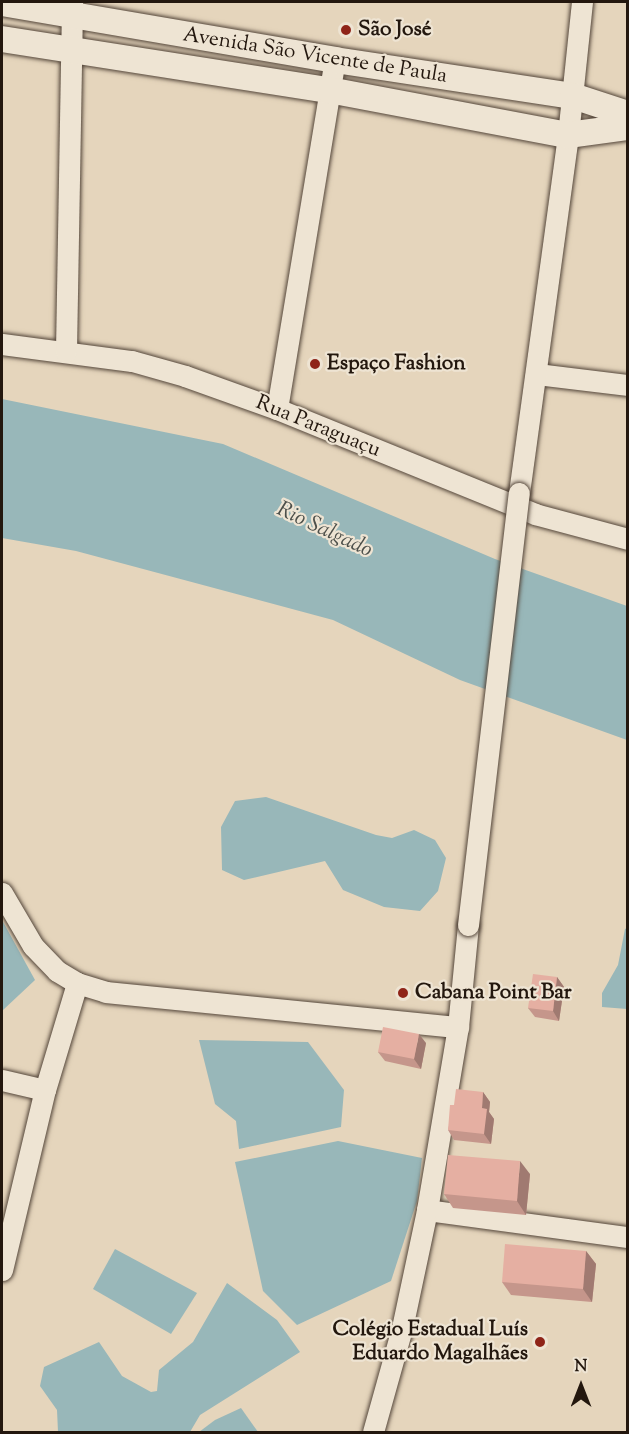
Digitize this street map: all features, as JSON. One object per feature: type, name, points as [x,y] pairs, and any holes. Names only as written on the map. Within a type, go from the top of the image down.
[{"type":"street","points":[[373,1432],[402,1328],[427,1210],[458,1027],[519,493],[568,135],[582,2]]},
{"type":"street","name":"Avenida São Vicente de Paula","points":[[2,3],[72,9],[335,60],[573,96],[627,114]]},
{"type":"street","points":[[66,351],[72,9]]},
{"type":"street","name":"Avenida São Vicente de Paula","points":[[2,39],[72,52],[329,90],[568,135],[627,127]]},
{"type":"street","points":[[277,409],[335,60]]},
{"type":"street","name":"Rua Paraguaçu","points":[[2,344],[132,361],[185,376],[277,409],[535,514],[627,539]]},
{"type":"street","points":[[537,374],[627,385]]},
{"type":"street","points":[[2,893],[33,946],[57,970],[77,983],[106,992],[458,1027]]},
{"type":"street","points":[[2,1270],[45,1090],[77,983]]},
{"type":"street","points":[[2,1080],[45,1090]]},
{"type":"street","points":[[427,1210],[627,1236]]},
{"type":"water","name":"Rio Salgado","points":[[2,399],[223,444],[495,559],[627,606],[627,740],[460,680],[333,620],[76,551],[2,538]]},
{"type":"water","points":[[266,797],[376,835],[392,838],[414,830],[435,840],[446,858],[438,891],[420,911],[384,907],[343,890],[325,861],[244,880],[222,870],[221,827],[235,801]]},
{"type":"water","points":[[2,920],[35,980],[2,1011]]},
{"type":"water","points":[[627,928],[627,1009],[602,1007],[602,993],[618,965]]},
{"type":"water","points":[[199,1040],[308,1042],[344,1090],[341,1127],[239,1149],[236,1121],[215,1104]]},
{"type":"water","points":[[338,1141],[422,1158],[417,1201],[391,1281],[297,1325],[263,1291],[235,1162]]},
{"type":"water","points":[[115,1249],[197,1293],[171,1334],[93,1289]]},
{"type":"water","points":[[227,1283],[277,1320],[300,1352],[200,1415],[190,1432],[58,1432],[57,1410],[40,1386],[44,1367],[99,1342],[122,1376],[151,1392],[157,1391],[159,1370],[193,1342]]},
{"type":"water","points":[[241,1408],[258,1432],[199,1432],[215,1420]]},
{"type":"building","points":[[533,974],[557,977],[553,1011],[528,1008]]},
{"type":"building","points":[[383,1027],[419,1034],[414,1059],[378,1052]]},
{"type":"building","points":[[456,1089],[483,1092],[482,1108],[487,1109],[484,1134],[448,1130],[450,1105],[454,1105]]},
{"type":"building","points":[[448,1155],[520,1161],[517,1201],[444,1194]]},
{"type":"building","points":[[505,1244],[586,1251],[583,1289],[502,1282]]},
{"type":"place","name":"São José","points":[[346,30]]},
{"type":"place","name":"Espaço Fashion","points":[[315,364]]},
{"type":"place","name":"Cabana Point Bar","points":[[403,993]]},
{"type":"place","name":"Colégio Estadual Luís Eduardo Magalhães","points":[[540,1342]]}]
